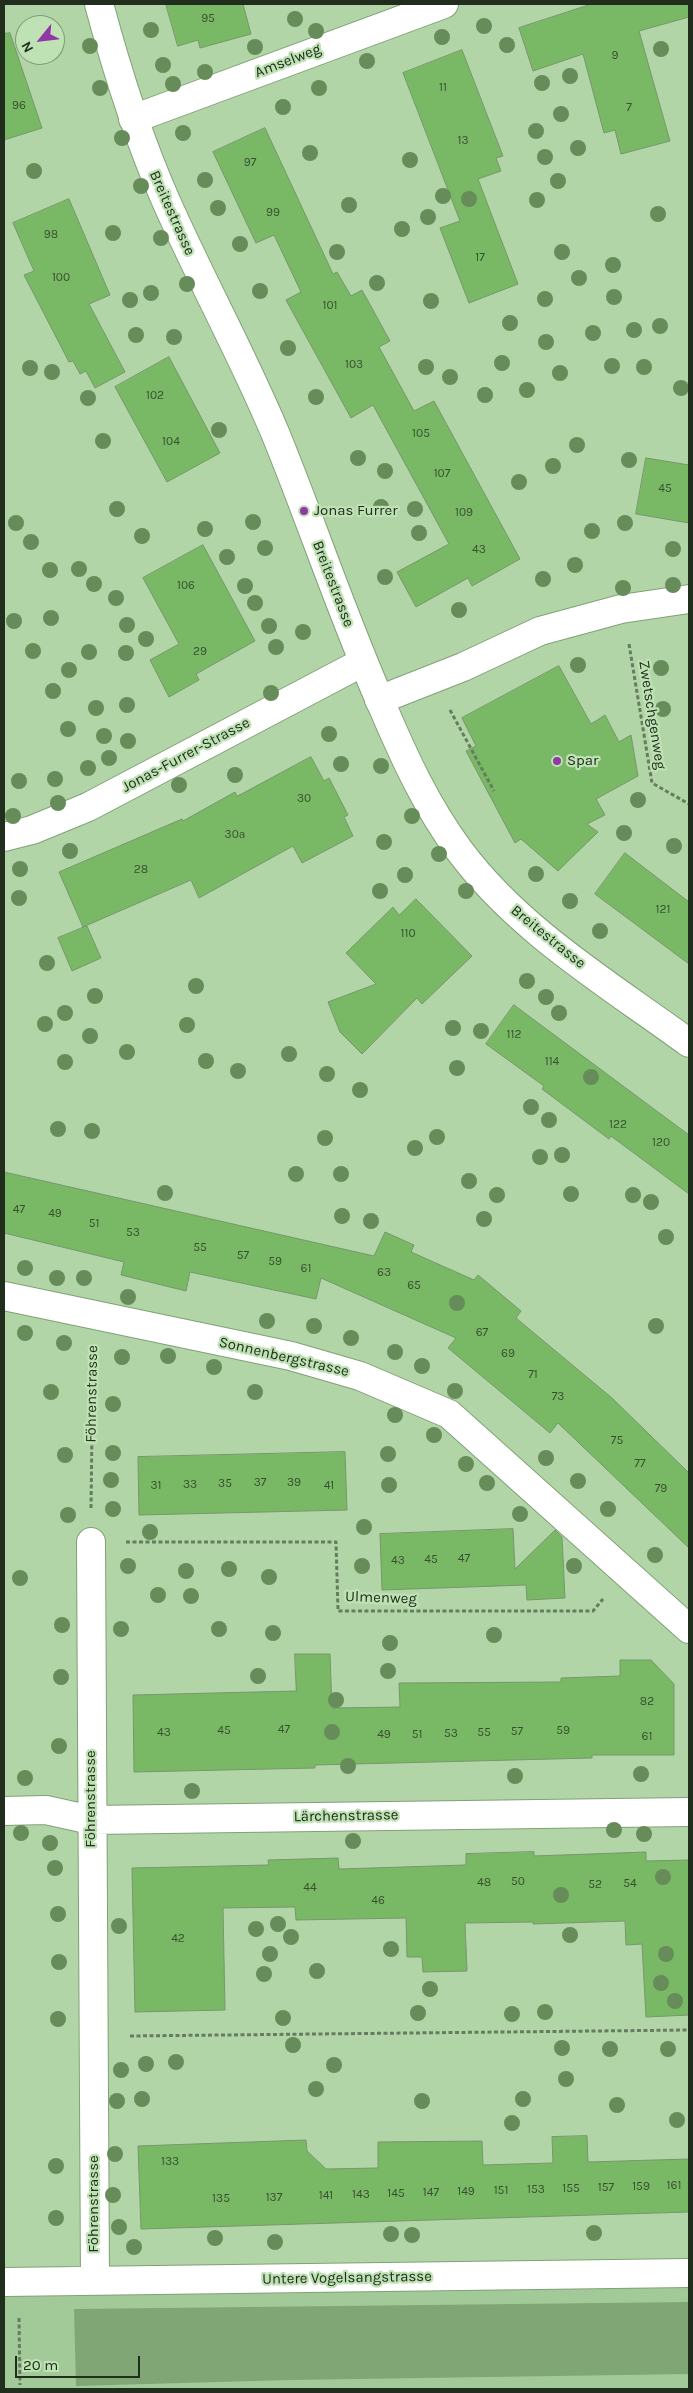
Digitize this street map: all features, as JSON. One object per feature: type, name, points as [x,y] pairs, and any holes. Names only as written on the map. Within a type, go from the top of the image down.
[{"type":"street","name":"Breitestrasse","points":[[99,4],[114,62],[133,119],[165,198],[275,433],[363,662],[401,749],[432,808],[460,851],[482,878],[513,910],[539,932],[689,1043]]},
{"type":"street","name":"Amselweg","points":[[133,119],[444,4]]},
{"type":"street","points":[[379,700],[463,667],[540,631],[621,609],[689,599]]},
{"type":"street","name":"Jonas-Furrer-Strasse","points":[[4,837],[32,830],[88,807],[363,662]]},
{"type":"street","name":"Sonnenbergstrasse","points":[[4,1296],[291,1356],[360,1376],[449,1414],[689,1629]]},
{"type":"street","name":"Föhrenstrasse","points":[[91,1542],[94,2282]]},
{"type":"street","name":"Lärchenstrasse","points":[[4,1811],[46,1810],[91,1820],[689,1812]]},
{"type":"street","name":"Untere Vogelsangstrasse","points":[[4,2282],[689,2273]]},
{"type":"path","name":"Zwetschgenweg","points":[[621,609],[652,783],[689,804]]},
{"type":"path","points":[[448,707],[494,791]]},
{"type":"path","name":"Föhrenstrasse","points":[[91,1542],[93,1316]]},
{"type":"path","name":"Ulmenweg","points":[[91,1542],[336,1542],[338,1611],[593,1611],[626,1572]]},
{"type":"path","points":[[94,2037],[689,2030]]},
{"type":"path","points":[[18,2310],[20,2385]]},
{"type":"shaded area","points":[[689,2273],[689,2389],[4,2389],[4,2286]]},
{"type":"shaded area","points":[[689,2302],[689,2374],[290,2380],[76,2386],[74,2309]]},
{"type":"building","points":[[166,4],[243,4],[251,34],[200,48],[198,40],[178,46]]},
{"type":"building","points":[[592,4],[689,4],[689,17],[639,31],[670,141],[621,154],[615,130],[604,133],[583,54],[533,71],[519,28]]},
{"type":"building","points":[[10,33],[15,48],[15,65],[21,65],[42,128],[4,140],[4,34]]},
{"type":"building","points":[[462,50],[503,156],[496,158],[501,171],[478,179],[518,284],[469,303],[440,228],[460,221],[403,73]]},
{"type":"building","points":[[265,128],[333,274],[337,272],[351,296],[362,290],[390,341],[379,347],[414,411],[434,401],[520,559],[472,586],[468,578],[416,607],[397,572],[449,544],[373,405],[351,418],[286,300],[301,292],[274,235],[256,243],[213,152]]},
{"type":"building","points":[[69,199],[110,295],[89,304],[125,372],[95,388],[86,371],[80,374],[73,361],[69,362],[24,275],[34,271],[13,223]]},
{"type":"building","points":[[169,357],[220,453],[167,482],[115,387]]},
{"type":"building","points":[[646,458],[689,465],[689,523],[636,514]]},
{"type":"building","points":[[203,545],[255,641],[196,674],[199,680],[169,697],[150,660],[179,644],[143,578]]},
{"type":"building","name":"Spar","points":[[559,666],[591,724],[605,715],[619,742],[631,735],[638,776],[596,799],[605,815],[587,824],[598,832],[558,871],[521,839],[515,843],[466,751],[476,746],[462,718]]},
{"type":"building","points":[[311,757],[324,781],[329,778],[348,815],[344,817],[353,836],[302,863],[293,846],[199,898],[191,880],[83,927],[59,872],[182,819],[183,821],[235,792],[237,796]]},
{"type":"building","points":[[625,853],[689,902],[689,964],[595,894]]},
{"type":"building","points":[[416,899],[472,956],[422,1004],[417,998],[362,1054],[340,1032],[328,1002],[376,984],[346,953],[393,907],[399,915]]},
{"type":"building","points":[[87,926],[101,958],[72,971],[58,938]]},
{"type":"building","points":[[514,1005],[689,1135],[689,1194],[611,1136],[609,1139],[542,1089],[544,1086],[486,1044]]},
{"type":"building","points":[[4,1172],[374,1256],[385,1232],[414,1245],[411,1252],[474,1280],[478,1275],[521,1311],[516,1318],[612,1398],[689,1473],[689,1548],[558,1423],[550,1433],[448,1348],[456,1338],[321,1278],[316,1299],[190,1272],[186,1291],[121,1275],[124,1262],[4,1233]]},
{"type":"building","points":[[345,1452],[347,1510],[139,1515],[138,1457]]},
{"type":"building","points":[[513,1529],[515,1569],[555,1530],[562,1537],[565,1598],[527,1600],[526,1585],[382,1590],[380,1534]]},
{"type":"building","points":[[295,1654],[330,1654],[332,1708],[400,1707],[399,1683],[561,1682],[561,1678],[620,1676],[620,1660],[651,1660],[674,1684],[674,1755],[592,1755],[592,1758],[315,1765],[315,1768],[134,1772],[133,1695],[296,1691]]},
{"type":"building","points":[[534,1852],[534,1856],[646,1852],[646,1861],[689,1860],[689,2015],[646,2017],[642,1944],[626,1945],[625,1921],[533,1924],[533,1922],[465,1923],[467,1971],[423,1972],[422,1957],[407,1957],[406,1918],[296,1920],[295,1907],[223,1908],[225,2010],[135,2012],[132,1868],[269,1865],[268,1860],[338,1858],[339,1869],[466,1865],[466,1854]]},
{"type":"building","points":[[587,2136],[588,2162],[689,2159],[689,2212],[141,2229],[138,2146],[306,2140],[307,2151],[326,2169],[378,2168],[378,2142],[482,2141],[483,2165],[553,2163],[552,2137]]},
{"type":"place","name":"Jonas Furrer","points":[[304,511]]},
{"type":"place","name":"Spar","points":[[557,761]]}]
